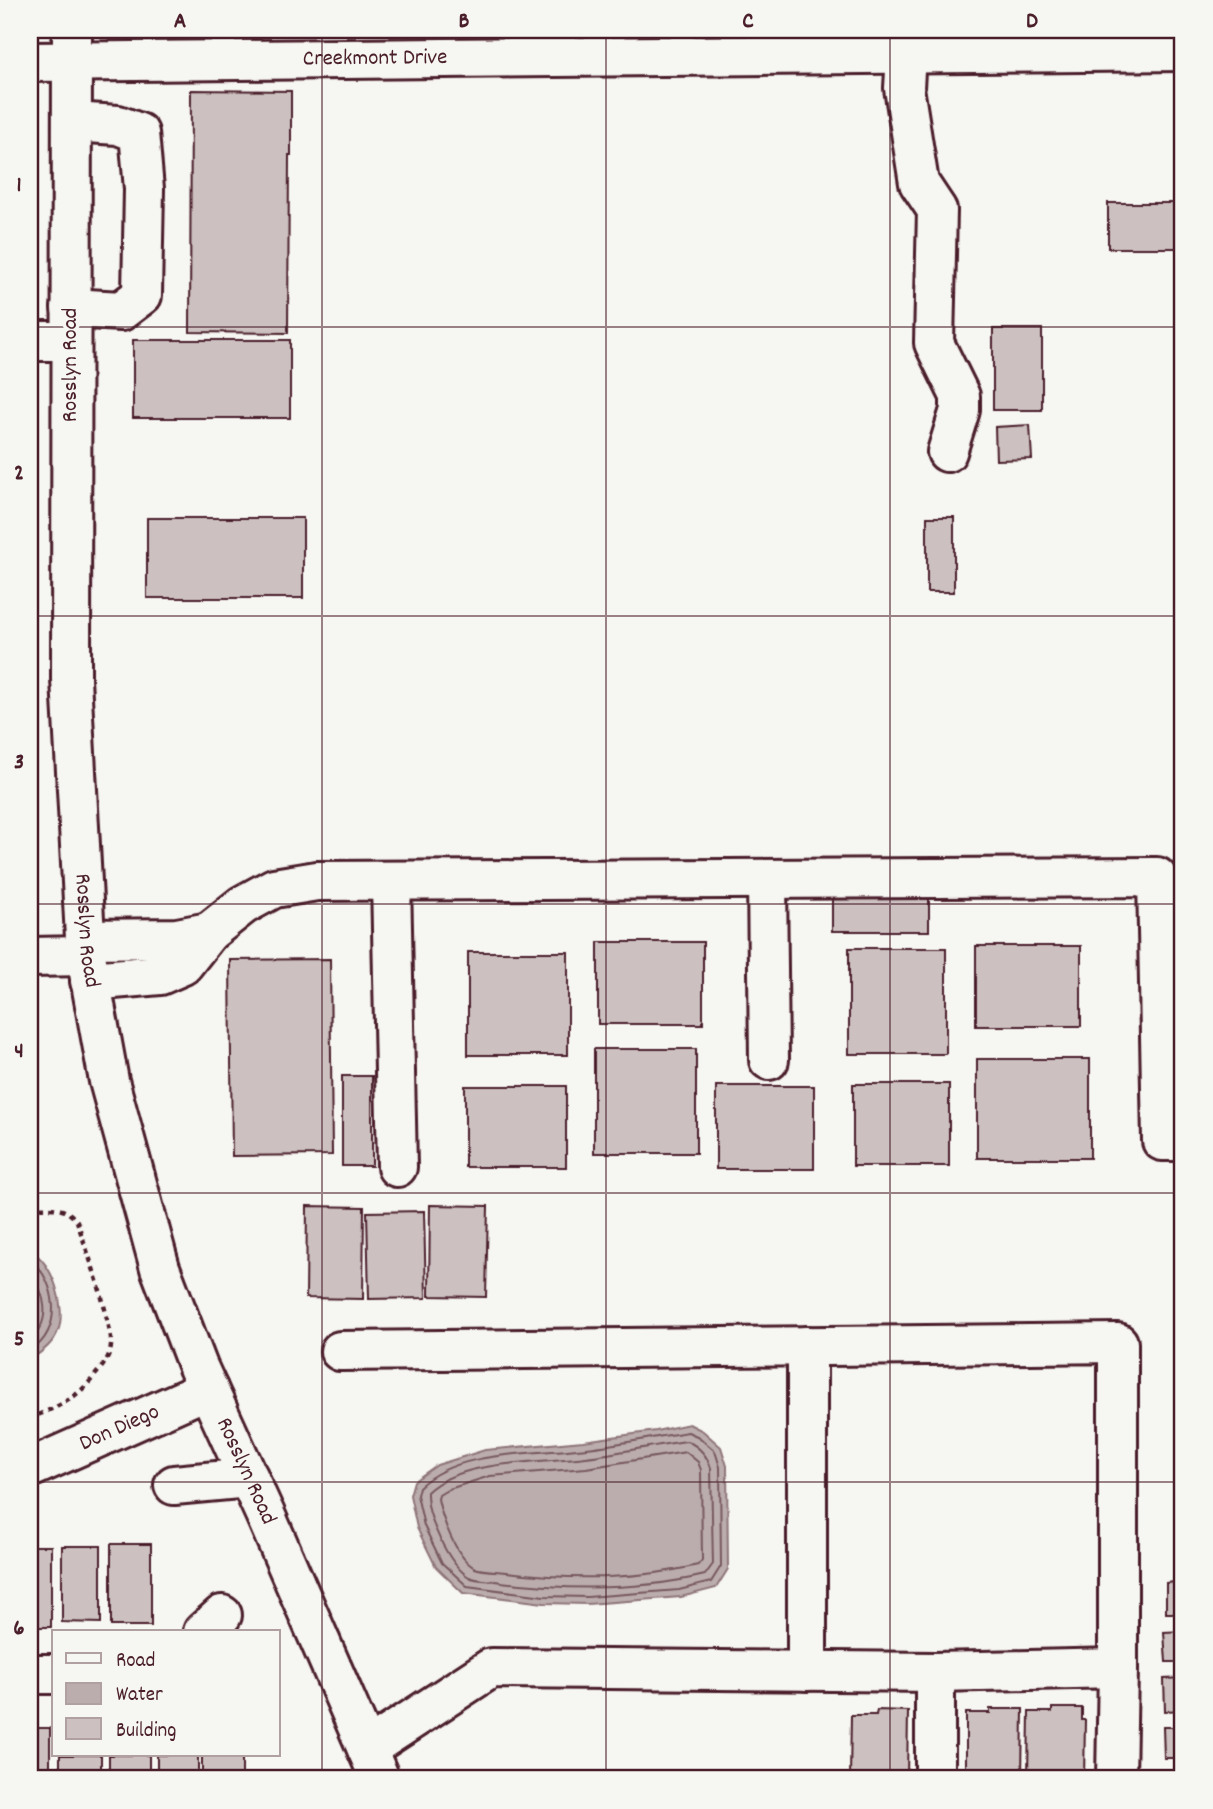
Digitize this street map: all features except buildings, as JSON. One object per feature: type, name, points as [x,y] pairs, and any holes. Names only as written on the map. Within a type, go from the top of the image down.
[{"type":"street","name":"Creekmont Drive","points":[[30,62],[72,46],[421,44],[906,54],[1183,51]]},
{"type":"street","name":"Rosslyn Road","points":[[72,46],[71,679],[87,959],[109,1081],[160,1268],[208,1389],[373,1764]]},
{"type":"street","points":[[906,54],[904,88],[919,183],[937,210],[934,343],[960,396],[960,410],[947,452]]},
{"type":"street","points":[[30,341],[71,325],[121,311],[142,295],[144,188],[139,133],[118,125],[72,122]]},
{"type":"street","points":[[30,957],[87,959],[209,932],[243,905],[274,888],[317,881],[1157,877],[1162,1141],[1183,1141]]},
{"type":"street","points":[[766,879],[769,1060]]},
{"type":"street","points":[[391,881],[397,1167]]},
{"type":"street","points":[[340,1351],[1118,1343],[1116,1779]]},
{"type":"street","points":[[807,1346],[807,1671]]},
{"type":"street","name":"Don Diego","points":[[30,1468],[208,1389]]},
{"type":"street","points":[[174,1485],[249,1478]]},
{"type":"street","points":[[373,1764],[491,1668],[934,1672],[1118,1668]]},
{"type":"street","points":[[934,1672],[935,1779]]},
{"type":"street","points":[[30,1674],[52,1674]]},
{"type":"path","points":[[30,1208],[63,1209],[77,1221],[102,1299],[111,1347],[105,1363],[76,1396],[60,1406],[30,1418]]},
{"type":"water","points":[[30,1251],[38,1256],[51,1275],[61,1311],[56,1336],[46,1348],[30,1359]]},
{"type":"water","points":[[689,1424],[703,1431],[721,1447],[727,1466],[728,1569],[716,1588],[681,1597],[587,1604],[544,1603],[463,1593],[436,1567],[417,1528],[410,1495],[414,1481],[437,1465],[485,1450],[583,1441]]}]
